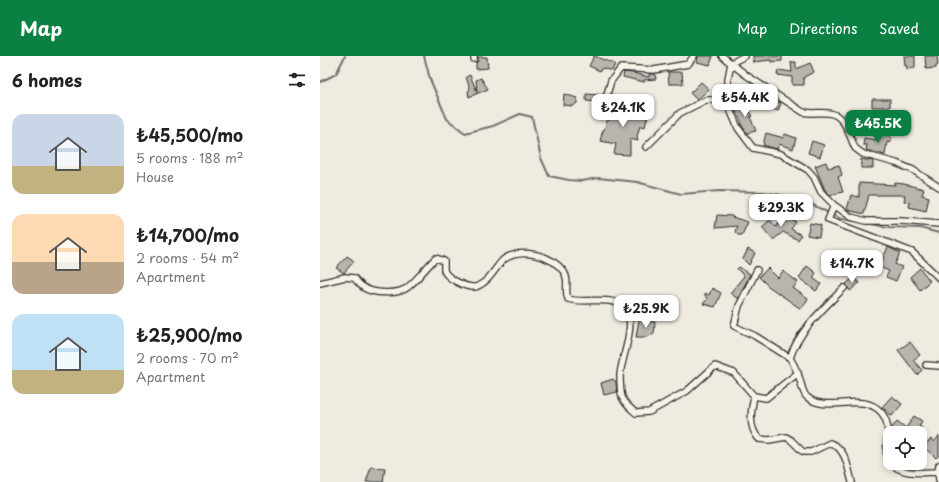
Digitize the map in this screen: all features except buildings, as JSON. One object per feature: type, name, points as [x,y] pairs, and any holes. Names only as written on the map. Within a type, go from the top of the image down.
[{"type":"street","points":[[607,94],[611,81],[621,68],[654,70],[688,64],[694,56]]},
{"type":"street","points":[[722,56],[746,75],[803,112],[812,114],[829,112],[839,116],[843,121],[855,148],[858,151],[868,156],[896,163],[913,170],[939,187]]},
{"type":"street","points":[[731,63],[745,56]]},
{"type":"street","points":[[731,63],[728,79],[728,104],[738,128],[753,148],[781,154],[808,170],[814,177],[821,192],[834,205],[848,215],[858,219],[939,224]]},
{"type":"street","points":[[646,146],[680,113],[706,100],[729,100]]},
{"type":"street","points":[[834,205],[828,220],[912,252],[939,278]]},
{"type":"street","points":[[320,283],[345,277],[354,278],[364,288],[376,292],[399,291],[407,289],[436,258],[444,261],[444,271],[448,277],[466,286],[475,287],[484,282],[502,261],[510,256],[523,254],[542,256],[557,265],[564,273],[567,281],[565,294],[568,299],[574,301],[612,301],[622,306],[626,310],[629,316],[630,327],[625,357],[620,375],[622,397],[630,408],[636,413],[649,412],[687,391],[716,366],[734,373],[754,396],[766,398],[798,373]]},
{"type":"street","points":[[757,270],[739,306],[734,326],[755,336],[790,358],[798,373],[806,396],[812,400],[822,403],[859,402],[869,405],[879,411],[886,420],[888,426]]},
{"type":"street","points":[[790,358],[794,347],[806,328],[844,288]]},
{"type":"street","points":[[926,365],[939,366]]},
{"type":"street","points":[[754,396],[750,411],[753,433],[759,440],[786,437],[805,452],[811,452],[830,443],[834,444],[843,452],[852,482]]},
{"type":"street","points":[[939,465],[939,480]]},
{"type":"street","points":[[900,470],[938,472]]},
{"type":"waterway","points":[[320,82],[336,74],[345,56]]},
{"type":"waterway","points":[[424,56],[430,79],[447,119],[465,133],[493,126],[520,114],[532,117],[541,158],[549,176],[582,181],[598,178],[637,182],[681,194],[719,191],[763,192],[799,198],[841,219],[861,222]]},
{"type":"waterway","points":[[867,223],[886,227],[920,228],[939,233]]}]
